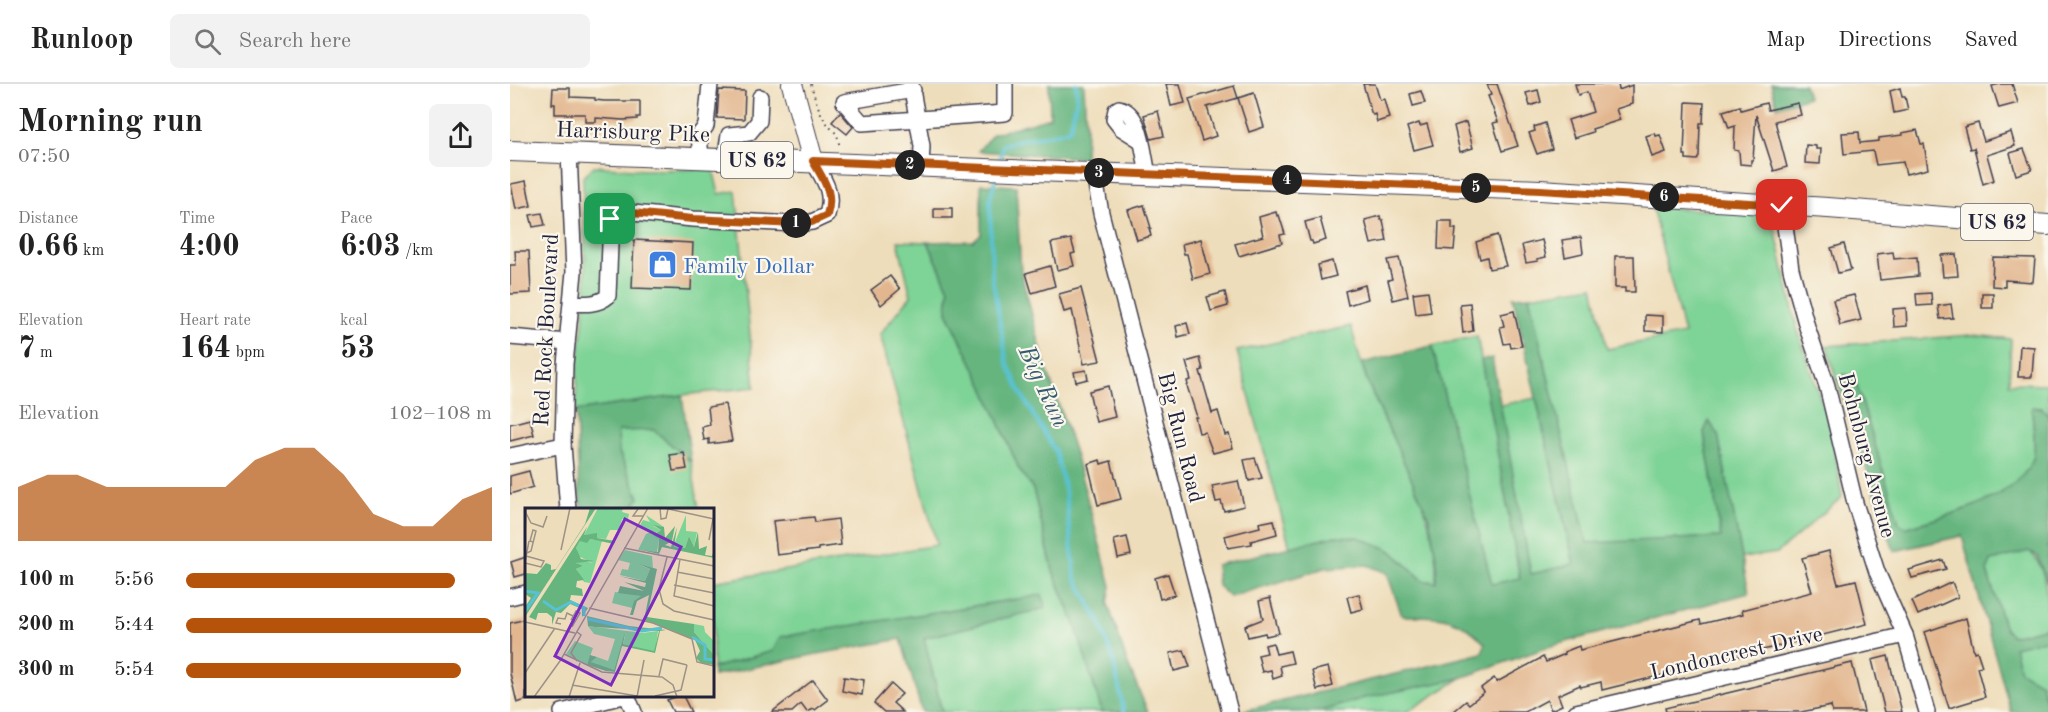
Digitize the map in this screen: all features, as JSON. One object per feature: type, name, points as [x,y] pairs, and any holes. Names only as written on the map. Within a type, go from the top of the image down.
[{"type":"main road","points":[[792,84],[813,161]]},
{"type":"main road","name":"Harrisburg Pike","points":[[510,151],[1540,190],[2048,225]]},
{"type":"street","points":[[701,158],[699,135],[706,126],[710,84]]},
{"type":"street","points":[[921,166],[922,146],[918,120],[912,87],[844,102],[862,123],[918,120],[1005,113],[1005,84]]},
{"type":"street","points":[[699,135],[748,134],[759,121],[760,97]]},
{"type":"street","points":[[726,159],[729,135]]},
{"type":"street","points":[[1140,140],[1148,174]]},
{"type":"street","name":"Red Rock Boulevard","points":[[568,508],[563,445],[565,364],[574,272],[569,152]]},
{"type":"street","points":[[572,303],[594,303],[608,296],[610,219],[615,214],[622,212],[693,219],[797,224],[812,222],[827,215],[831,199],[828,187],[813,161]]},
{"type":"street","name":"Big Run Road","points":[[1094,173],[1101,213],[1230,712]]},
{"type":"street","name":"Bohnburg Avenue","points":[[1782,205],[1791,269],[1827,386],[1855,503],[1877,572],[1905,635],[1927,712]]},
{"type":"street","points":[[510,337],[567,342]]},
{"type":"street","points":[[510,456],[563,445]]},
{"type":"street","points":[[510,597],[525,593]]},
{"type":"street","name":"Londoncrest Drive","points":[[1576,712],[1905,635]]},
{"type":"street","points":[[562,712],[621,697]]},
{"type":"street","points":[[626,697],[634,712]]},
{"type":"path","points":[[811,84],[820,113],[837,135],[842,163]]},
{"type":"green space","points":[[1049,84],[1084,84],[1085,158],[978,151],[993,134],[1050,117]]},
{"type":"green space","points":[[1771,84],[1804,84],[1808,97],[1777,107]]},
{"type":"green space","points":[[594,166],[645,170],[713,169],[719,194],[736,191],[755,387],[576,411],[577,372],[586,297],[583,177]]},
{"type":"green space","points":[[981,184],[1016,186],[1021,273],[1044,361],[1074,450],[1111,586],[1108,604],[1127,662],[1148,712],[1102,712],[1075,624],[1053,571],[1033,489],[1019,469],[984,387],[947,312],[949,289],[928,242],[973,241],[981,234]]},
{"type":"green space","points":[[1652,207],[1767,214],[1775,229],[1797,328],[1832,433],[1842,497],[1777,553],[1742,558],[1718,435],[1709,421],[1704,432],[1721,537],[1587,544],[1529,296],[1593,286],[1607,349],[1684,334]]},
{"type":"green space","points":[[898,241],[928,242],[949,289],[947,312],[984,387],[1019,469],[1033,489],[1053,571],[1075,624],[1102,712],[942,712],[924,638],[1045,608],[773,651],[714,668],[714,582],[937,545],[880,334],[911,296]]},
{"type":"green space","points":[[1529,296],[1587,543],[1721,537],[1704,432],[1709,421],[1718,435],[1749,593],[1551,646],[1461,678],[1364,698],[1318,712],[1238,712],[1482,653],[1485,644],[1476,634],[1457,622],[1437,617],[1402,616],[1387,573],[1367,565],[1325,568],[1230,597],[1218,586],[1216,565],[1336,536],[1358,537],[1390,550],[1424,581],[1436,582],[1437,563],[1429,518],[1368,383],[1362,363],[1432,346],[1492,584],[1520,578],[1481,360],[1492,358],[1531,574],[1574,564],[1513,297]]},
{"type":"green space","points":[[1351,326],[1368,383],[1423,505],[1431,530],[1436,582],[1424,581],[1390,550],[1336,536],[1290,547],[1237,351]]},
{"type":"green space","points":[[1972,335],[2011,339],[2009,383],[2048,384],[2048,415],[2042,408],[2032,408],[2033,459],[2024,474],[1995,496],[1958,512],[1905,528],[1899,523],[1845,374],[1837,381],[1827,346]]},
{"type":"green space","points":[[1477,336],[1520,578],[1491,585],[1432,346]]},
{"type":"green space","points":[[1845,374],[1855,379],[1899,523],[1905,528],[1977,505],[2011,486],[2024,474],[2033,459],[2032,407],[2042,408],[2048,415],[2048,584],[2037,556],[2029,551],[1991,561],[1987,571],[2005,629],[2012,636],[2048,627],[2048,639],[2014,647],[2020,671],[2041,683],[2048,712],[2011,712],[1962,536],[1894,551],[1837,381]]},
{"type":"green space","points":[[682,395],[691,462],[654,430],[618,431],[619,452],[639,498],[632,508],[582,508],[579,494],[576,411]]},
{"type":"green space","points":[[1536,398],[1574,564],[1531,575],[1500,405]]},
{"type":"green space","points":[[654,430],[691,462],[699,508],[632,508],[639,498],[619,452],[617,431]]},
{"type":"green space","points":[[2029,551],[2040,566],[2046,586],[2048,627],[2012,636],[2005,629],[1987,571],[1991,561]]},
{"type":"green space","points":[[1042,595],[1046,608],[924,638],[942,712],[922,712],[901,639],[714,676],[714,668],[773,651],[780,637]]},
{"type":"green space","points":[[2048,639],[2048,712],[2041,683],[2019,671],[2014,647]]},
{"type":"green space","points":[[1461,678],[1407,712],[1318,712],[1364,698]]},
{"type":"building","points":[[1166,84],[1180,84],[1185,103],[1171,106]]},
{"type":"building","points":[[1363,84],[1375,84],[1380,100],[1384,99],[1389,118],[1377,122],[1375,114],[1371,112]]},
{"type":"building","points":[[1487,84],[1497,84],[1518,146],[1502,151],[1493,123],[1498,122],[1488,96],[1491,95]]},
{"type":"building","points":[[1575,84],[1618,84],[1619,90],[1632,85],[1632,104],[1616,109],[1620,120],[1592,129],[1593,132],[1574,138],[1568,120],[1593,112],[1587,92],[1578,95]]},
{"type":"building","points":[[2012,84],[2018,103],[1999,108],[1992,86]]},
{"type":"building","points":[[1234,86],[1238,98],[1207,107],[1216,136],[1202,141],[1189,99]]},
{"type":"building","points":[[553,88],[570,88],[570,97],[595,98],[595,100],[604,101],[640,101],[640,117],[623,120],[596,118],[596,122],[585,122],[585,114],[555,114],[555,104],[552,104]]},
{"type":"building","points":[[1900,88],[1908,110],[1894,113],[1890,91]]},
{"type":"building","points":[[719,90],[745,91],[744,119],[717,118]]},
{"type":"building","points":[[1538,90],[1541,102],[1530,106],[1526,93]]},
{"type":"building","points":[[1421,91],[1425,103],[1413,106],[1410,94]]},
{"type":"building","points":[[1254,93],[1264,127],[1249,132],[1238,98]]},
{"type":"building","points":[[1686,102],[1704,103],[1697,160],[1686,159],[1684,155]]},
{"type":"building","points":[[1766,103],[1768,110],[1798,103],[1801,115],[1775,121],[1787,167],[1774,171],[1756,115],[1753,160],[1751,160],[1751,165],[1740,164],[1739,151],[1734,150],[1735,126],[1729,128],[1723,111],[1740,106],[1741,110]]},
{"type":"building","points":[[1158,111],[1164,136],[1151,139],[1144,115]]},
{"type":"building","points":[[840,112],[853,127],[847,134],[832,122]]},
{"type":"building","points":[[1466,122],[1473,148],[1460,152],[1454,126]]},
{"type":"building","points":[[1419,123],[1420,126],[1427,124],[1433,145],[1414,150],[1407,127]]},
{"type":"building","points":[[1545,123],[1552,149],[1537,154],[1529,133],[1535,131],[1534,127]]},
{"type":"building","points":[[1978,123],[1984,141],[2011,132],[2015,146],[1987,155],[1994,180],[1983,184],[1974,148],[1970,149],[1964,127]]},
{"type":"building","points":[[1917,130],[1921,144],[1924,144],[1928,169],[1906,174],[1903,162],[1876,165],[1873,151],[1844,154],[1842,133],[1859,132],[1860,143],[1879,141],[1879,138],[1903,135],[1902,133]]},
{"type":"building","points":[[1655,133],[1656,136],[1660,135],[1666,152],[1652,157],[1646,136]]},
{"type":"building","points":[[1806,145],[1821,149],[1820,164],[1805,163]]},
{"type":"building","points":[[2024,149],[2032,170],[2016,175],[2010,153]]},
{"type":"building","points":[[526,181],[531,206],[516,209],[511,184]]},
{"type":"building","points":[[1144,205],[1151,236],[1137,240],[1128,210]]},
{"type":"building","points":[[934,208],[952,208],[952,218],[934,218]]},
{"type":"building","points":[[1276,212],[1285,234],[1280,235],[1282,243],[1239,256],[1235,244],[1263,236],[1259,217]]},
{"type":"building","points":[[542,213],[545,225],[533,227],[530,215]]},
{"type":"building","points":[[1380,216],[1383,220],[1387,241],[1371,244],[1365,220]]},
{"type":"building","points":[[1320,218],[1326,240],[1313,244],[1305,222]]},
{"type":"building","points":[[1439,221],[1452,221],[1452,229],[1456,229],[1454,250],[1438,249]]},
{"type":"building","points":[[1497,235],[1506,266],[1489,269],[1487,257],[1480,259],[1476,242]]},
{"type":"building","points":[[1581,237],[1583,253],[1565,257],[1562,240]]},
{"type":"building","points":[[1071,239],[1075,253],[1071,254],[1074,266],[1057,270],[1051,243]]},
{"type":"building","points":[[1201,239],[1210,274],[1193,279],[1182,244]]},
{"type":"building","name":"Family Dollar","points":[[634,240],[693,243],[691,290],[632,288]]},
{"type":"building","points":[[1542,240],[1546,257],[1526,263],[1522,245]]},
{"type":"building","points":[[1844,244],[1851,270],[1838,273],[1831,248]]},
{"type":"building","points":[[515,251],[529,251],[531,293],[510,294],[510,265],[516,265]]},
{"type":"building","points":[[1893,252],[1894,259],[1917,257],[1918,276],[1880,280],[1877,254]]},
{"type":"building","points":[[1956,254],[1958,276],[1943,277],[1941,255]]},
{"type":"building","points":[[1615,256],[1634,256],[1635,292],[1625,292],[1625,288],[1615,288]]},
{"type":"building","points":[[1993,257],[2035,258],[2033,282],[2005,280],[2005,287],[1992,286]]},
{"type":"building","points":[[1399,258],[1408,296],[1393,300],[1388,280],[1392,279],[1387,260]]},
{"type":"building","points":[[1332,261],[1336,276],[1321,280],[1318,265]]},
{"type":"building","points":[[1050,266],[1055,286],[1032,293],[1026,273]]},
{"type":"building","points":[[890,276],[900,289],[881,305],[871,290]]},
{"type":"building","points":[[1365,285],[1368,299],[1348,305],[1345,291]]},
{"type":"building","points":[[1081,288],[1100,361],[1084,364],[1072,310],[1064,312],[1059,294]]},
{"type":"building","points":[[1428,291],[1431,312],[1416,314],[1413,293]]},
{"type":"building","points":[[1225,292],[1228,306],[1211,311],[1207,297]]},
{"type":"building","points":[[1931,293],[1932,305],[1917,306],[1916,294]]},
{"type":"building","points":[[1982,293],[1993,293],[1993,308],[1982,308]]},
{"type":"building","points":[[1854,295],[1861,320],[1840,325],[1833,300]]},
{"type":"building","points":[[1470,303],[1473,331],[1463,333],[1460,304]]},
{"type":"building","points":[[1951,304],[1953,318],[1940,319],[1938,306]]},
{"type":"building","points":[[1906,308],[1907,326],[1894,327],[1893,309]]},
{"type":"building","points":[[1514,311],[1522,346],[1511,348],[1510,343],[1504,344],[1500,327],[1504,326],[1501,314]]},
{"type":"building","points":[[1645,315],[1663,316],[1663,332],[1645,331]]},
{"type":"building","points":[[1187,323],[1190,334],[1178,337],[1176,326]]},
{"type":"building","points":[[2020,346],[2034,347],[2032,377],[2018,377]]},
{"type":"building","points":[[1200,358],[1203,370],[1200,371],[1212,413],[1218,411],[1225,435],[1229,434],[1233,448],[1213,453],[1205,432],[1199,433],[1195,417],[1197,417],[1187,386],[1187,381],[1191,380],[1186,362]]},
{"type":"building","points":[[1086,370],[1088,379],[1076,382],[1074,372]]},
{"type":"building","points":[[1108,386],[1115,417],[1096,422],[1089,391]]},
{"type":"building","points":[[725,404],[732,441],[709,444],[709,439],[704,440],[702,427],[710,425],[708,407]]},
{"type":"building","points":[[530,419],[534,435],[510,441],[510,424]]},
{"type":"building","points":[[684,453],[687,469],[673,471],[670,455]]},
{"type":"building","points":[[1255,458],[1262,478],[1249,481],[1244,460]]},
{"type":"building","points":[[1100,460],[1101,464],[1111,461],[1121,499],[1098,505],[1088,464]]},
{"type":"building","points":[[529,471],[533,487],[510,494],[510,476]]},
{"type":"building","points":[[1238,481],[1244,506],[1224,511],[1221,501],[1216,502],[1212,486]]},
{"type":"building","points":[[814,517],[815,522],[838,519],[841,545],[777,555],[773,521]]},
{"type":"building","points":[[1274,520],[1277,534],[1251,541],[1252,544],[1228,548],[1225,536],[1260,527],[1259,523]]},
{"type":"building","points":[[1127,537],[1131,555],[1118,558],[1114,540]]},
{"type":"building","points":[[1829,551],[1838,584],[1856,580],[1867,624],[1602,690],[1601,682],[1581,687],[1580,685],[1558,695],[1562,705],[1551,710],[1547,700],[1525,712],[1453,712],[1466,701],[1469,704],[1484,692],[1481,688],[1494,678],[1497,682],[1543,657],[1546,662],[1579,646],[1580,650],[1700,620],[1701,624],[1743,614],[1742,610],[1812,592],[1802,558]]},
{"type":"building","points":[[525,557],[525,574],[515,577],[511,562]]},
{"type":"building","points":[[1943,560],[1946,569],[1912,578],[1909,570]]},
{"type":"building","points":[[1168,574],[1175,595],[1160,599],[1155,578]]},
{"type":"building","points":[[1952,582],[1958,597],[1918,615],[1912,601]]},
{"type":"building","points":[[1359,594],[1363,609],[1351,612],[1347,597]]},
{"type":"building","points":[[1270,598],[1279,633],[1248,637],[1245,626],[1263,619],[1259,601]]},
{"type":"building","points":[[1966,618],[1974,652],[1977,651],[1982,666],[1977,667],[1985,697],[1949,708],[1925,632]]},
{"type":"building","points":[[525,619],[526,700],[517,703],[510,673],[510,623]]},
{"type":"building","points":[[1273,643],[1276,654],[1290,651],[1293,663],[1280,666],[1282,676],[1273,679],[1271,670],[1262,672],[1258,655],[1267,653],[1265,645]]},
{"type":"building","points":[[1184,650],[1190,667],[1174,671],[1170,653]]},
{"type":"building","points":[[1888,656],[1902,712],[1885,712],[1872,660]]},
{"type":"building","points":[[1852,663],[1864,712],[1832,712],[1831,706],[1801,712],[1666,712],[1665,708]]},
{"type":"building","points":[[1328,667],[1333,686],[1317,690],[1312,671]]},
{"type":"building","points":[[844,677],[864,680],[862,695],[842,691]]},
{"type":"building","points":[[813,680],[828,700],[815,710],[807,712],[801,704],[792,712],[772,712]]},
{"type":"building","points":[[891,684],[902,694],[893,703],[903,712],[884,712],[874,703]]},
{"type":"building","points":[[684,697],[691,712],[673,712],[667,700]]},
{"type":"waterway","name":"Big Run","points":[[999,163],[1003,145],[1070,129],[1077,97],[1076,84]]},
{"type":"waterway","name":"Big Run","points":[[996,176],[990,200],[992,276],[1007,363],[1022,395],[1056,453],[1065,490],[1075,577],[1100,623],[1113,659],[1124,712]]},
{"type":"place","name":"Family Dollar","points":[[662,265]]},
{"type":"route","points":[[610,219],[622,212],[693,219],[797,224],[820,220],[827,215],[831,199],[828,187],[813,161],[1540,190],[1782,205]]}]
